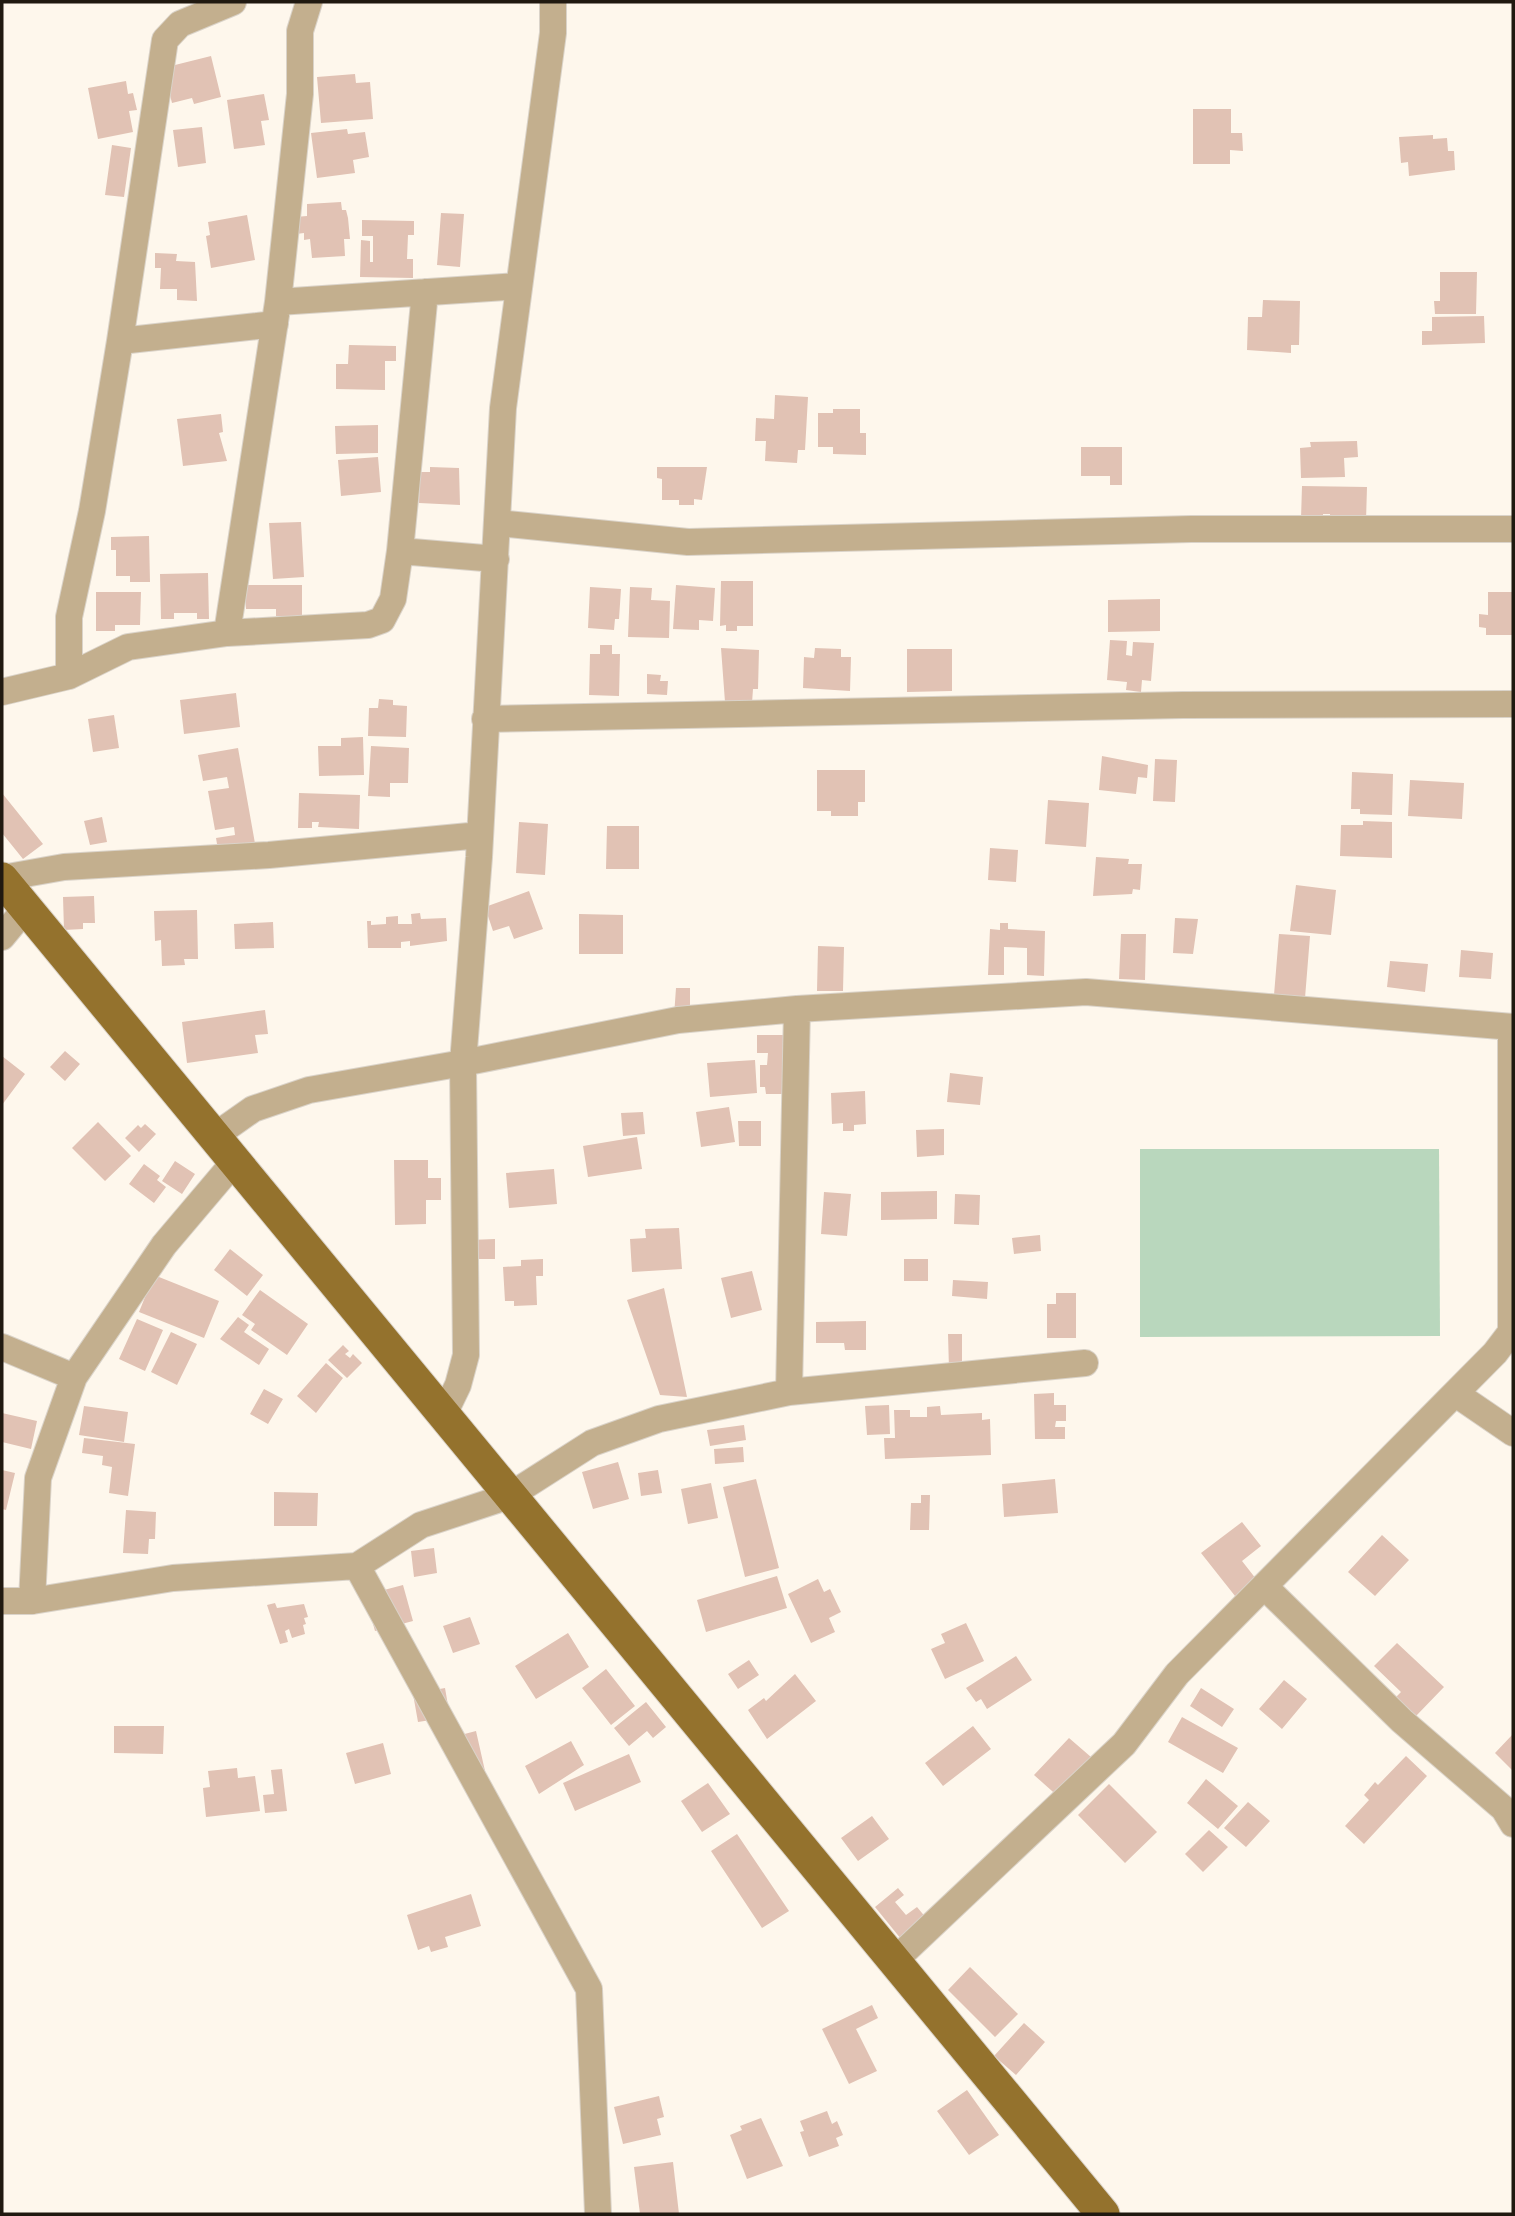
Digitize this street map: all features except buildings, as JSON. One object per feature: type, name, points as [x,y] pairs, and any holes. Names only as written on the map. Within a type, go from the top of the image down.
[{"type":"main road","points":[[2,878],[1103,2214]]},
{"type":"street","points":[[69,676],[69,617],[92,511],[165,40],[180,24],[233,2]]},
{"type":"street","points":[[227,633],[277,313],[300,94],[300,31],[309,2]]},
{"type":"street","points":[[444,1414],[458,1384],[466,1355],[463,1063],[480,835],[503,408],[553,33],[553,2]]},
{"type":"street","points":[[120,341],[277,313],[425,292],[519,286]]},
{"type":"street","points":[[2,692],[69,676],[128,647],[227,633],[368,625],[382,620],[393,599],[400,551],[425,292]]},
{"type":"street","points":[[498,523],[688,542],[1177,529],[1513,529]]},
{"type":"street","points":[[400,551],[496,559]]},
{"type":"street","points":[[485,719],[1169,705],[1513,704]]},
{"type":"street","points":[[2,878],[64,867],[269,855],[480,835]]},
{"type":"street","points":[[2,937],[26,908]]},
{"type":"street","points":[[32,1601],[38,1478],[74,1377],[253,1109],[309,1090],[463,1063],[678,1020],[797,1009],[1086,992],[1512,1027],[1511,1332],[1496,1353],[1177,1674],[1124,1744],[893,1962]]},
{"type":"street","points":[[789,1392],[797,1009]]},
{"type":"street","points":[[2,1348],[74,1377]]},
{"type":"street","points":[[2,1601],[32,1601],[173,1578],[358,1566],[421,1525],[509,1496],[592,1443],[659,1419],[789,1392],[1085,1363]]},
{"type":"street","points":[[1455,1394],[1513,1433]]},
{"type":"street","points":[[358,1566],[589,1989],[598,2214]]},
{"type":"street","points":[[1264,1586],[1402,1721],[1504,1809],[1513,1824]]},
{"type":"green space","points":[[1140,1149],[1439,1149],[1440,1336],[1140,1337]]}]
